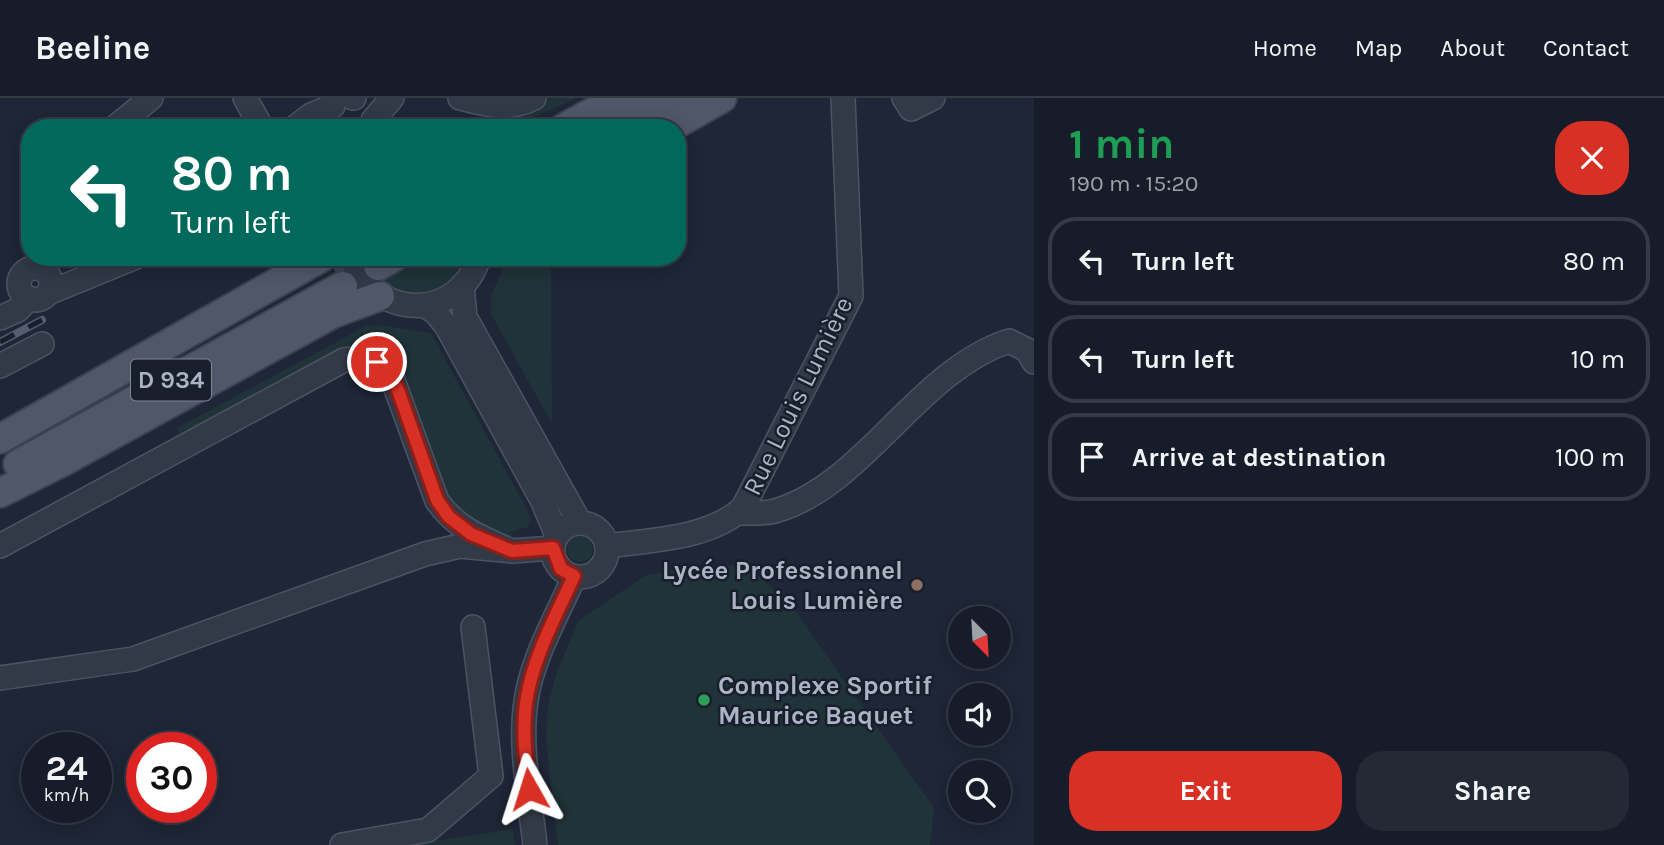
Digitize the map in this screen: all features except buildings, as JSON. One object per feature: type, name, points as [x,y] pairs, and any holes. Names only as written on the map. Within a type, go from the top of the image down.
[{"type":"main road","points":[[580,119],[618,98]]},
{"type":"main road","points":[[622,119],[660,98]]},
{"type":"main road","points":[[647,119],[685,98]]},
{"type":"main road","points":[[685,119],[722,98]]},
{"type":"main road","points":[[0,439],[338,268]]},
{"type":"main road","name":"D 934","points":[[0,460],[338,268]]},
{"type":"main road","name":"D 934","points":[[0,474],[338,268]]},
{"type":"main road","points":[[0,493],[64,461],[334,313],[380,296]]},
{"type":"street","points":[[125,119],[151,98]]},
{"type":"street","points":[[245,98],[257,119]]},
{"type":"street","points":[[376,119],[392,98]]},
{"type":"street","points":[[460,98],[503,107],[518,105],[534,98]]},
{"type":"street","name":"Rue Louis Lumière","points":[[607,546],[716,526],[738,513],[750,496],[851,296],[843,98]]},
{"type":"street","points":[[904,98],[911,109],[933,98]]},
{"type":"street","points":[[306,119],[333,106]]},
{"type":"street","points":[[34,279],[69,274],[89,266]]},
{"type":"street","points":[[34,279],[94,266]]},
{"type":"street","points":[[338,268],[380,296],[409,306],[444,299],[462,286],[474,266]]},
{"type":"street","points":[[0,318],[18,310],[34,279]]},
{"type":"street","points":[[462,286],[466,317],[580,523]]},
{"type":"street","points":[[0,678],[133,659],[425,554],[460,546],[512,551],[555,542],[571,524],[580,523],[594,527],[607,546],[607,554],[599,570],[583,577],[574,576],[561,569],[555,542],[542,500],[447,327],[436,313],[424,305]]},
{"type":"street","points":[[738,513],[773,512],[820,488],[954,369],[989,348],[1009,341],[1027,350],[1034,362]]},
{"type":"street","points":[[0,366],[42,344]]},
{"type":"street","points":[[0,546],[335,364],[361,358],[377,362],[391,376],[437,500],[449,517],[471,534],[512,551]]},
{"type":"street","points":[[535,845],[524,742],[526,699],[533,671],[574,576]]},
{"type":"street","points":[[342,845],[428,830],[491,776],[473,627]]},
{"type":"green space","points":[[550,98],[577,98],[530,119],[497,119]]},
{"type":"green space","points":[[370,266],[378,266],[382,273],[395,266],[462,266],[445,285],[431,292],[416,294],[388,284]]},
{"type":"green space","points":[[505,266],[551,266],[552,424],[491,314],[491,295]]},
{"type":"green space","points":[[379,325],[431,333],[531,517],[528,527],[511,532],[511,539],[473,525],[449,499],[378,354],[181,436],[177,428],[366,326]]},
{"type":"green space","points":[[580,536],[589,540],[593,549],[589,558],[580,562],[571,558],[567,549],[571,540]]},
{"type":"green space","name":"Complexe Sportif Maurice Baquet","points":[[723,564],[751,568],[794,609],[934,808],[930,845],[558,845],[546,742],[547,710],[556,674],[579,620],[646,575]]},
{"type":"green space","points":[[513,829],[515,845],[409,845]]},
{"type":"tunnel","points":[[336,273],[350,266]]},
{"type":"railway","points":[[0,342],[42,320]]},
{"type":"place","name":"Lycée Professionnel Louis Lumière","points":[[917,585]]},
{"type":"place","name":"Complexe Sportif Maurice Baquet","points":[[704,700]]},
{"type":"route","points":[[377,362],[391,376],[398,390],[437,500],[449,517],[471,534],[512,551],[553,548],[556,563],[567,574],[574,576],[533,671],[526,699],[524,742],[529,789]]}]
